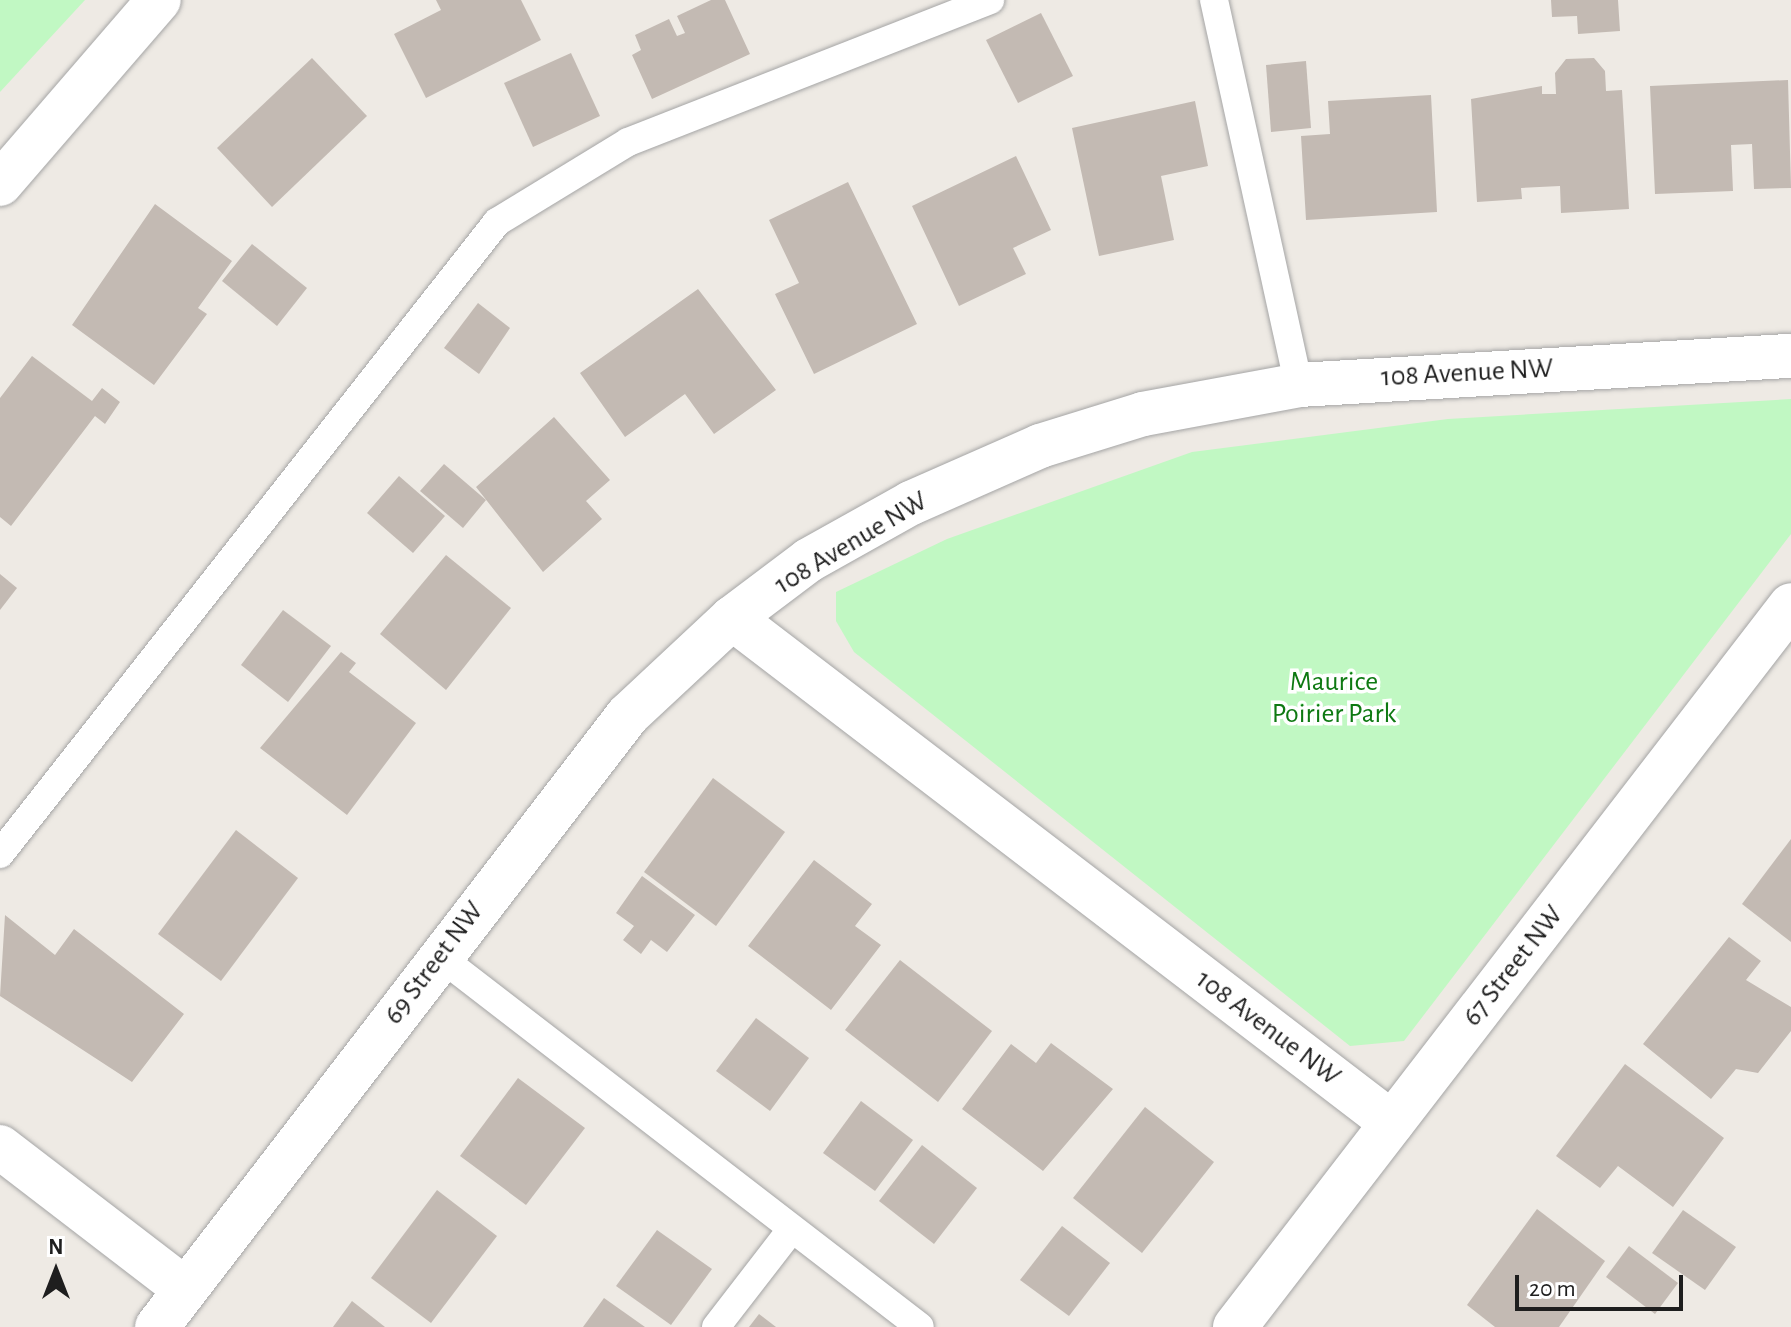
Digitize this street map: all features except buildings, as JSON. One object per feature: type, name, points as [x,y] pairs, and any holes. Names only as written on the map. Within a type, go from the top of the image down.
[{"type":"street","points":[[0,184],[159,0]]},
{"type":"street","name":"108 Avenue NW","points":[[1392,1123],[732,618],[809,560],[911,503],[1040,446],[1143,414],[1299,385],[1791,356]]},
{"type":"street","name":"67 Street NW","points":[[1235,1327],[1791,605]]},
{"type":"street","name":"69 Street NW","points":[[157,1327],[439,956],[628,715],[732,618]]},
{"type":"street","points":[[0,1147],[185,1289]]},
{"type":"lane","points":[[0,854],[497,222],[628,142],[990,0]]},
{"type":"lane","points":[[1214,0],[1299,385]]},
{"type":"lane","points":[[439,956],[920,1327]]},
{"type":"lane","points":[[716,1327],[791,1230]]},
{"type":"green space","points":[[0,0],[85,0],[0,92]]},
{"type":"green space","name":"Maurice Poirier Park","points":[[1791,399],[1791,534],[1404,1041],[1350,1046],[854,652],[836,621],[836,592],[947,539],[1192,452],[1448,419]]}]
